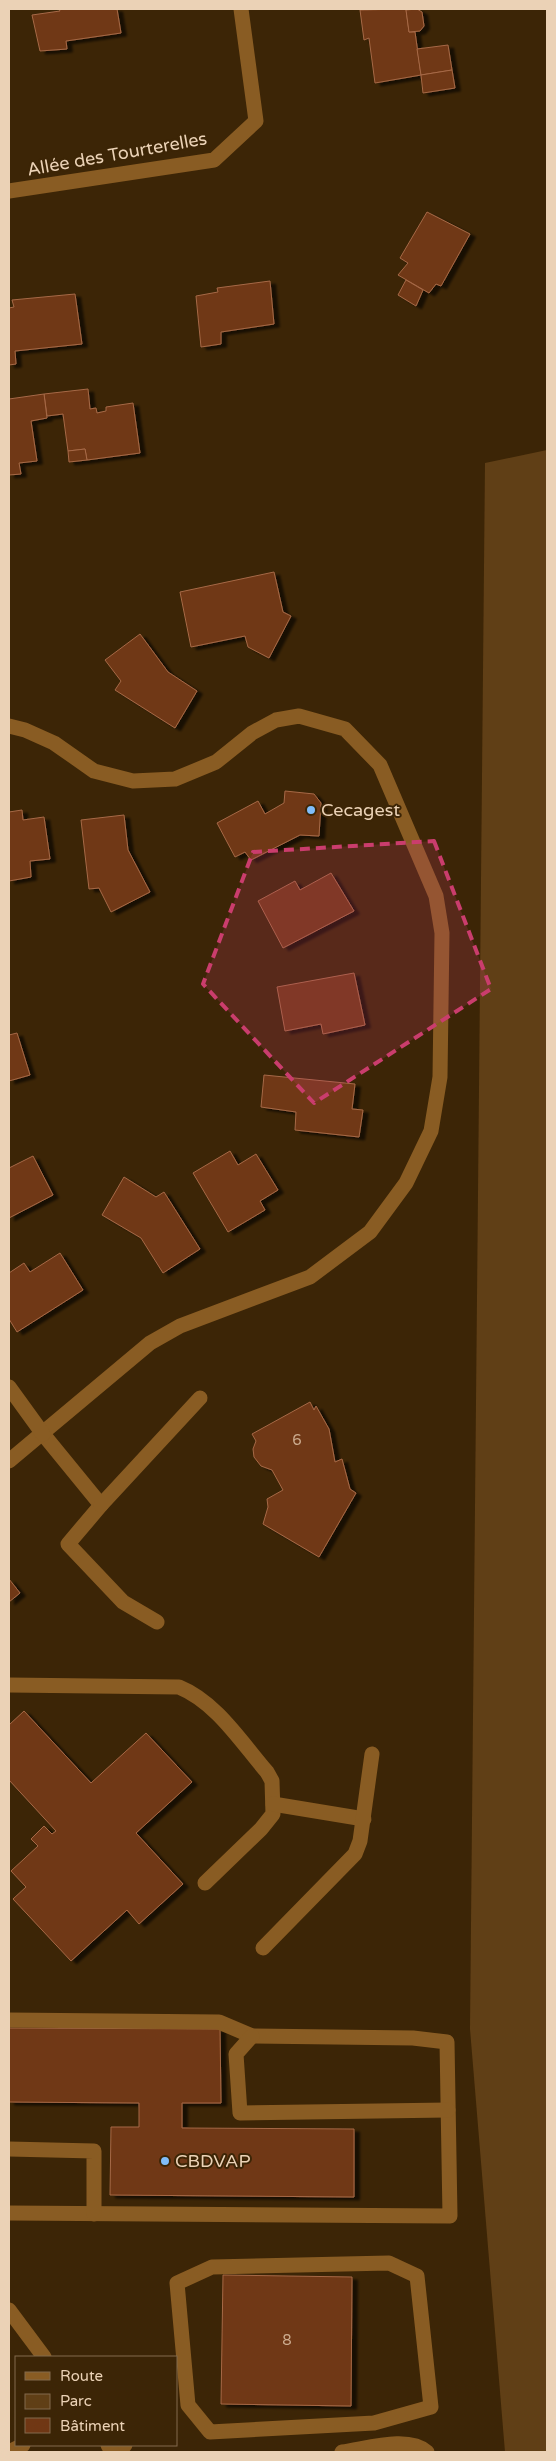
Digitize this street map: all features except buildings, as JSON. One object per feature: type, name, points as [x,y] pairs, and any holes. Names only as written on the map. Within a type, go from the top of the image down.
[{"type":"street","name":"Allée des Tourterelles","points":[[9,191],[214,160],[256,121],[241,9]]},
{"type":"street","points":[[9,726],[25,730],[54,743],[94,771],[133,781],[175,779],[216,762],[252,733],[276,720],[299,716],[345,729],[380,765],[436,896],[442,933],[440,1077],[431,1131],[406,1182],[370,1232],[310,1277],[180,1326],[150,1343],[9,1461]]},
{"type":"street","points":[[9,1387],[43,1434],[101,1504]]},
{"type":"street","points":[[157,1622],[123,1602],[68,1544],[101,1504],[200,1398]]},
{"type":"street","points":[[9,1685],[179,1687],[193,1693],[212,1708],[267,1772],[272,1781],[274,1804],[273,1814],[261,1829],[205,1883]]},
{"type":"street","points":[[263,1948],[355,1854],[360,1841],[364,1819],[372,1754]]},
{"type":"street","points":[[274,1804],[364,1819]]},
{"type":"street","points":[[9,2020],[219,2022],[252,2036],[414,2038],[447,2042],[450,2216],[9,2213]]},
{"type":"street","points":[[252,2036],[236,2054],[240,2113],[448,2110]]},
{"type":"street","points":[[9,2149],[94,2151],[94,2214]]},
{"type":"street","points":[[389,2263],[417,2276],[431,2407],[374,2423],[210,2432],[182,2407],[177,2283],[212,2267],[389,2263]]},
{"type":"street","points":[[9,2310],[43,2356]]},
{"type":"street","points":[[342,2452],[408,2443],[421,2446],[427,2452]]},
{"type":"street","points":[[9,2452],[21,2446]]},
{"type":"highlighted area","points":[[434,841],[491,989],[314,1103],[203,984],[253,852]]},
{"type":"green space","points":[[547,450],[547,2452],[505,2452],[470,2029],[485,463]]},
{"type":"place","name":"Cecagest","points":[[311,810]]},
{"type":"place","name":"CBDVAP","points":[[165,2161]]}]
